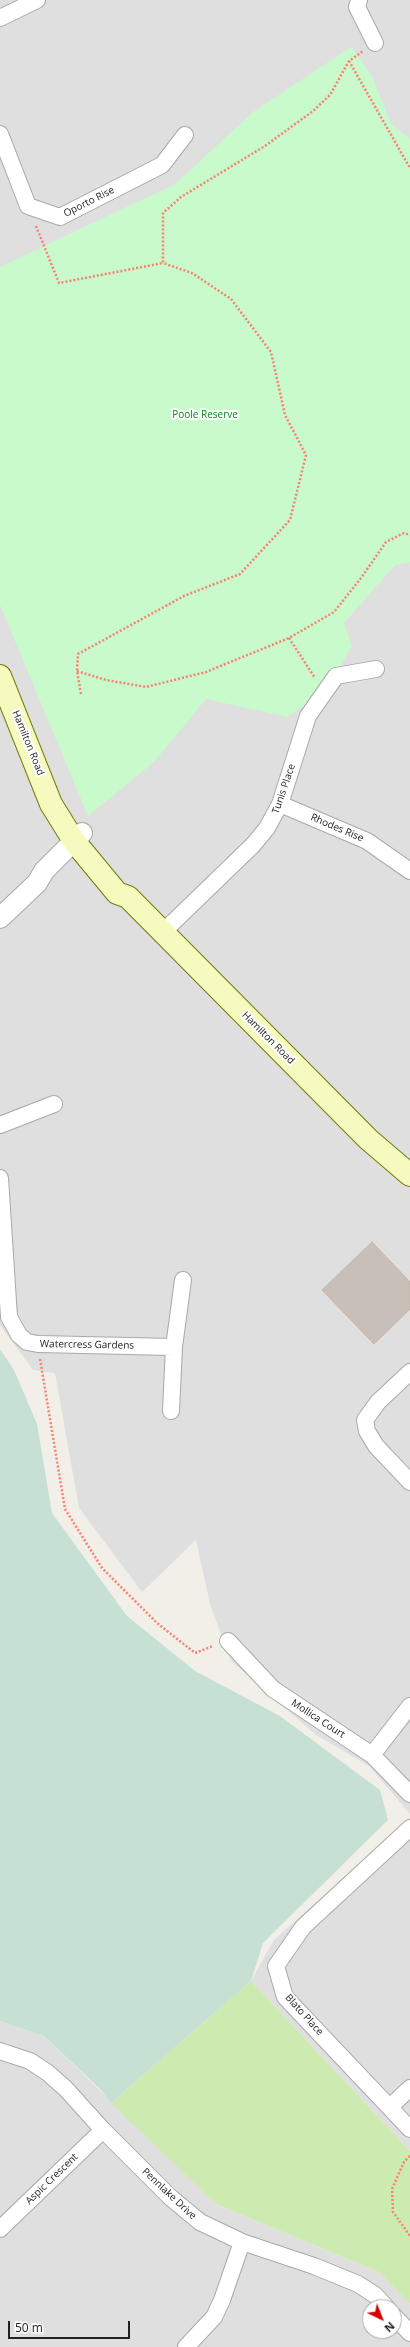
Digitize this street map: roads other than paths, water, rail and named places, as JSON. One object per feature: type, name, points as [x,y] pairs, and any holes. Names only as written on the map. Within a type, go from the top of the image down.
[{"type":"main road","name":"Hamilton Road","points":[[0,676],[46,788],[60,799],[82,842],[126,885],[128,897],[368,1139],[410,1175]]},
{"type":"street","points":[[0,18],[37,0]]},
{"type":"street","points":[[359,0],[357,7],[375,43]]},
{"type":"street","name":"Oporto Rise","points":[[0,134],[28,206],[60,217],[162,165],[185,135]]},
{"type":"street","name":"Tunis Place","points":[[163,932],[253,845],[267,828],[280,804],[308,716],[336,676],[376,669]]},
{"type":"street","name":"Rhodes Rise","points":[[280,804],[367,841],[410,871]]},
{"type":"street","points":[[0,918],[37,883],[52,878],[82,842]]},
{"type":"street","points":[[0,1125],[54,1104]]},
{"type":"street","name":"Watercress Gardens","points":[[0,1178],[9,1317],[19,1335],[27,1342],[38,1344],[174,1347]]},
{"type":"street","points":[[171,1411],[174,1347],[184,1280]]},
{"type":"street","points":[[410,1372],[378,1402],[365,1420],[367,1430],[376,1446],[410,1482]]},
{"type":"street","name":"Mollica Court","points":[[228,1641],[273,1690],[372,1755],[410,1794]]},
{"type":"street","points":[[372,1755],[410,1706]]},
{"type":"street","name":"Blato Place","points":[[410,1828],[303,1927],[276,1966],[285,1997],[410,2129]]},
{"type":"street","name":"Pennlake Drive","points":[[0,2051],[30,2061],[48,2073],[66,2088],[103,2130],[185,2211],[200,2222],[242,2242],[314,2266],[358,2284],[379,2299]]},
{"type":"street","points":[[390,2107],[410,2088]]},
{"type":"street","name":"Aspic Crescent","points":[[0,2229],[103,2130]]},
{"type":"street","points":[[186,2347],[214,2317],[222,2300],[242,2242]]},
{"type":"street","points":[[402,2324],[410,2333]]},
{"type":"park label","name":"Poole Reserve","points":[[205,415]]}]
